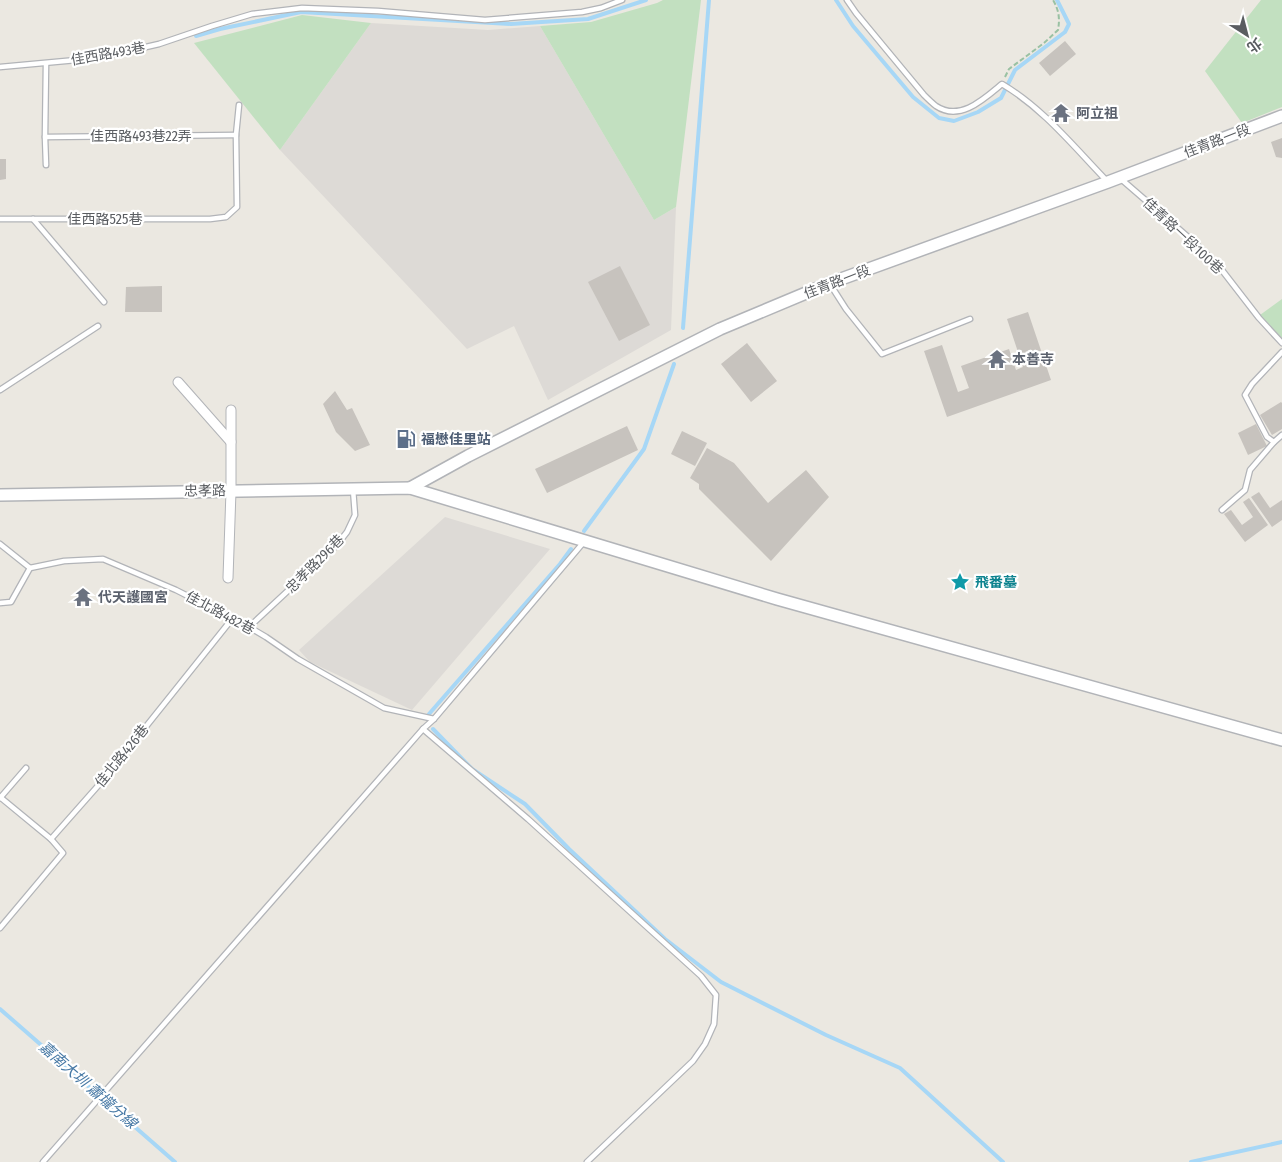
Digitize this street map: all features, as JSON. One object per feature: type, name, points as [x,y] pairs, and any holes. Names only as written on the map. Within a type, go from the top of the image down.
[{"type":"street","name":"佳青路一段","points":[[410,488],[468,456],[720,329],[830,284],[1120,178],[1282,116]]},
{"type":"street","points":[[178,382],[231,442]]},
{"type":"street","points":[[228,578],[232,410]]},
{"type":"street","name":"忠孝路","points":[[0,495],[410,488]]},
{"type":"street","points":[[410,488],[787,602],[1282,740]]},
{"type":"lane","name":"佳西路493巷","points":[[0,67],[98,58],[159,44],[252,14],[302,8],[378,11],[486,20],[582,12],[601,8],[622,0]]},
{"type":"lane","points":[[846,0],[924,95],[937,106],[953,112],[971,108],[1002,84],[1041,112],[1108,182]]},
{"type":"lane","points":[[46,64],[46,165]]},
{"type":"lane","name":"佳西路525巷","points":[[0,219],[210,219],[226,217],[237,207],[236,135],[239,105]]},
{"type":"lane","name":"佳西路493巷22弄","points":[[45,137],[236,135]]},
{"type":"lane","name":"佳青路一段100巷","points":[[1120,178],[1218,265],[1259,318],[1282,343]]},
{"type":"lane","points":[[33,219],[104,302]]},
{"type":"lane","points":[[830,284],[846,309],[882,354],[970,319]]},
{"type":"lane","points":[[0,390],[98,326]]},
{"type":"lane","points":[[1274,442],[1267,437],[1245,395],[1252,384],[1282,352]]},
{"type":"lane","points":[[1222,510],[1245,490],[1250,470],[1282,435]]},
{"type":"lane","name":"忠孝路296巷","points":[[250,627],[336,546],[347,532],[355,515],[353,489]]},
{"type":"lane","points":[[43,1162],[423,729],[434,719],[584,542]]},
{"type":"lane","points":[[0,544],[30,568],[11,602],[0,603]]},
{"type":"lane","name":"佳北路482巷","points":[[30,568],[64,561],[103,560],[176,590],[250,627],[298,659],[384,708],[434,719]]},
{"type":"lane","name":"佳北路426巷","points":[[51,839],[104,779],[232,619]]},
{"type":"lane","points":[[423,729],[528,819],[701,976],[716,995],[714,1024],[705,1044],[693,1061],[587,1162]]},
{"type":"lane","points":[[0,928],[63,853],[51,839],[0,798],[26,768]]},
{"type":"path","points":[[1002,84],[1009,69],[1058,30],[1060,18],[1053,0]]},
{"type":"shaded area","points":[[371,23],[488,30],[540,26],[654,220],[676,207],[671,330],[548,400],[514,326],[467,349],[280,150]]},
{"type":"shaded area","points":[[445,517],[550,549],[412,710],[310,662],[299,650]]},
{"type":"green space","points":[[663,0],[701,0],[676,207],[654,220],[540,26],[591,22]]},
{"type":"green space","points":[[1261,0],[1282,0],[1282,107],[1242,123],[1205,71]]},
{"type":"green space","points":[[302,15],[371,23],[280,150],[194,43]]},
{"type":"green space","points":[[1282,299],[1282,338],[1260,315]]},
{"type":"building","points":[[1065,41],[1076,54],[1050,76],[1039,63]]},
{"type":"building","name":"阿立祖","points":[[1056,109],[1068,110],[1067,118],[1054,117]]},
{"type":"building","points":[[1282,138],[1282,158],[1276,157],[1271,142]]},
{"type":"building","points":[[0,159],[6,159],[6,179],[0,180]]},
{"type":"building","points":[[620,266],[650,325],[619,341],[588,282]]},
{"type":"building","points":[[162,286],[162,312],[125,312],[126,287]]},
{"type":"building","name":"本善寺","points":[[1028,312],[1051,380],[947,417],[924,351],[942,345],[958,392],[969,388],[961,366],[1009,349],[1016,370],[1023,367],[1007,319]]},
{"type":"building","points":[[747,343],[777,381],[751,402],[721,364]]},
{"type":"building","points":[[335,391],[347,410],[352,408],[370,445],[355,451],[336,432],[323,404]]},
{"type":"building","points":[[1281,402],[1282,429],[1272,435],[1260,415]]},
{"type":"building","points":[[1256,424],[1267,446],[1248,455],[1238,433]]},
{"type":"building","points":[[627,426],[638,450],[547,493],[535,469]]},
{"type":"building","points":[[682,431],[707,443],[695,466],[671,454]]},
{"type":"building","points":[[707,448],[734,463],[768,503],[806,470],[829,497],[771,561],[699,489],[699,484],[690,478]]},
{"type":"building","points":[[1259,492],[1270,508],[1282,500],[1282,520],[1272,527],[1251,497]]},
{"type":"building","points":[[1249,498],[1268,525],[1245,542],[1224,514],[1231,510],[1242,525],[1253,517],[1243,502]]},
{"type":"waterway","points":[[196,36],[301,12],[511,24],[588,19],[646,0]]},
{"type":"waterway","points":[[683,328],[709,0]]},
{"type":"waterway","points":[[836,0],[853,26],[913,97],[939,118],[954,121],[978,112],[1001,98],[1015,70],[1065,32],[1069,24],[1057,0]]},
{"type":"waterway","points":[[584,531],[644,449],[674,364]]},
{"type":"waterway","points":[[429,714],[571,549]]},
{"type":"waterway","points":[[433,729],[472,769],[525,804],[569,849],[665,939],[721,982],[826,1035],[900,1068],[1003,1162]]},
{"type":"waterway","name":"嘉南大圳 蕭壠分線","points":[[0,1009],[175,1162]]},
{"type":"waterway","points":[[1191,1162],[1282,1142]]},
{"type":"place","name":"阿立祖","points":[[1061,113]]},
{"type":"place","name":"本善寺","points":[[997,359]]},
{"type":"place","name":"福懋佳里站","points":[[406,439]]},
{"type":"place","name":"飛番墓","points":[[960,582]]},
{"type":"place","name":"代天護國宮","points":[[83,597]]}]
